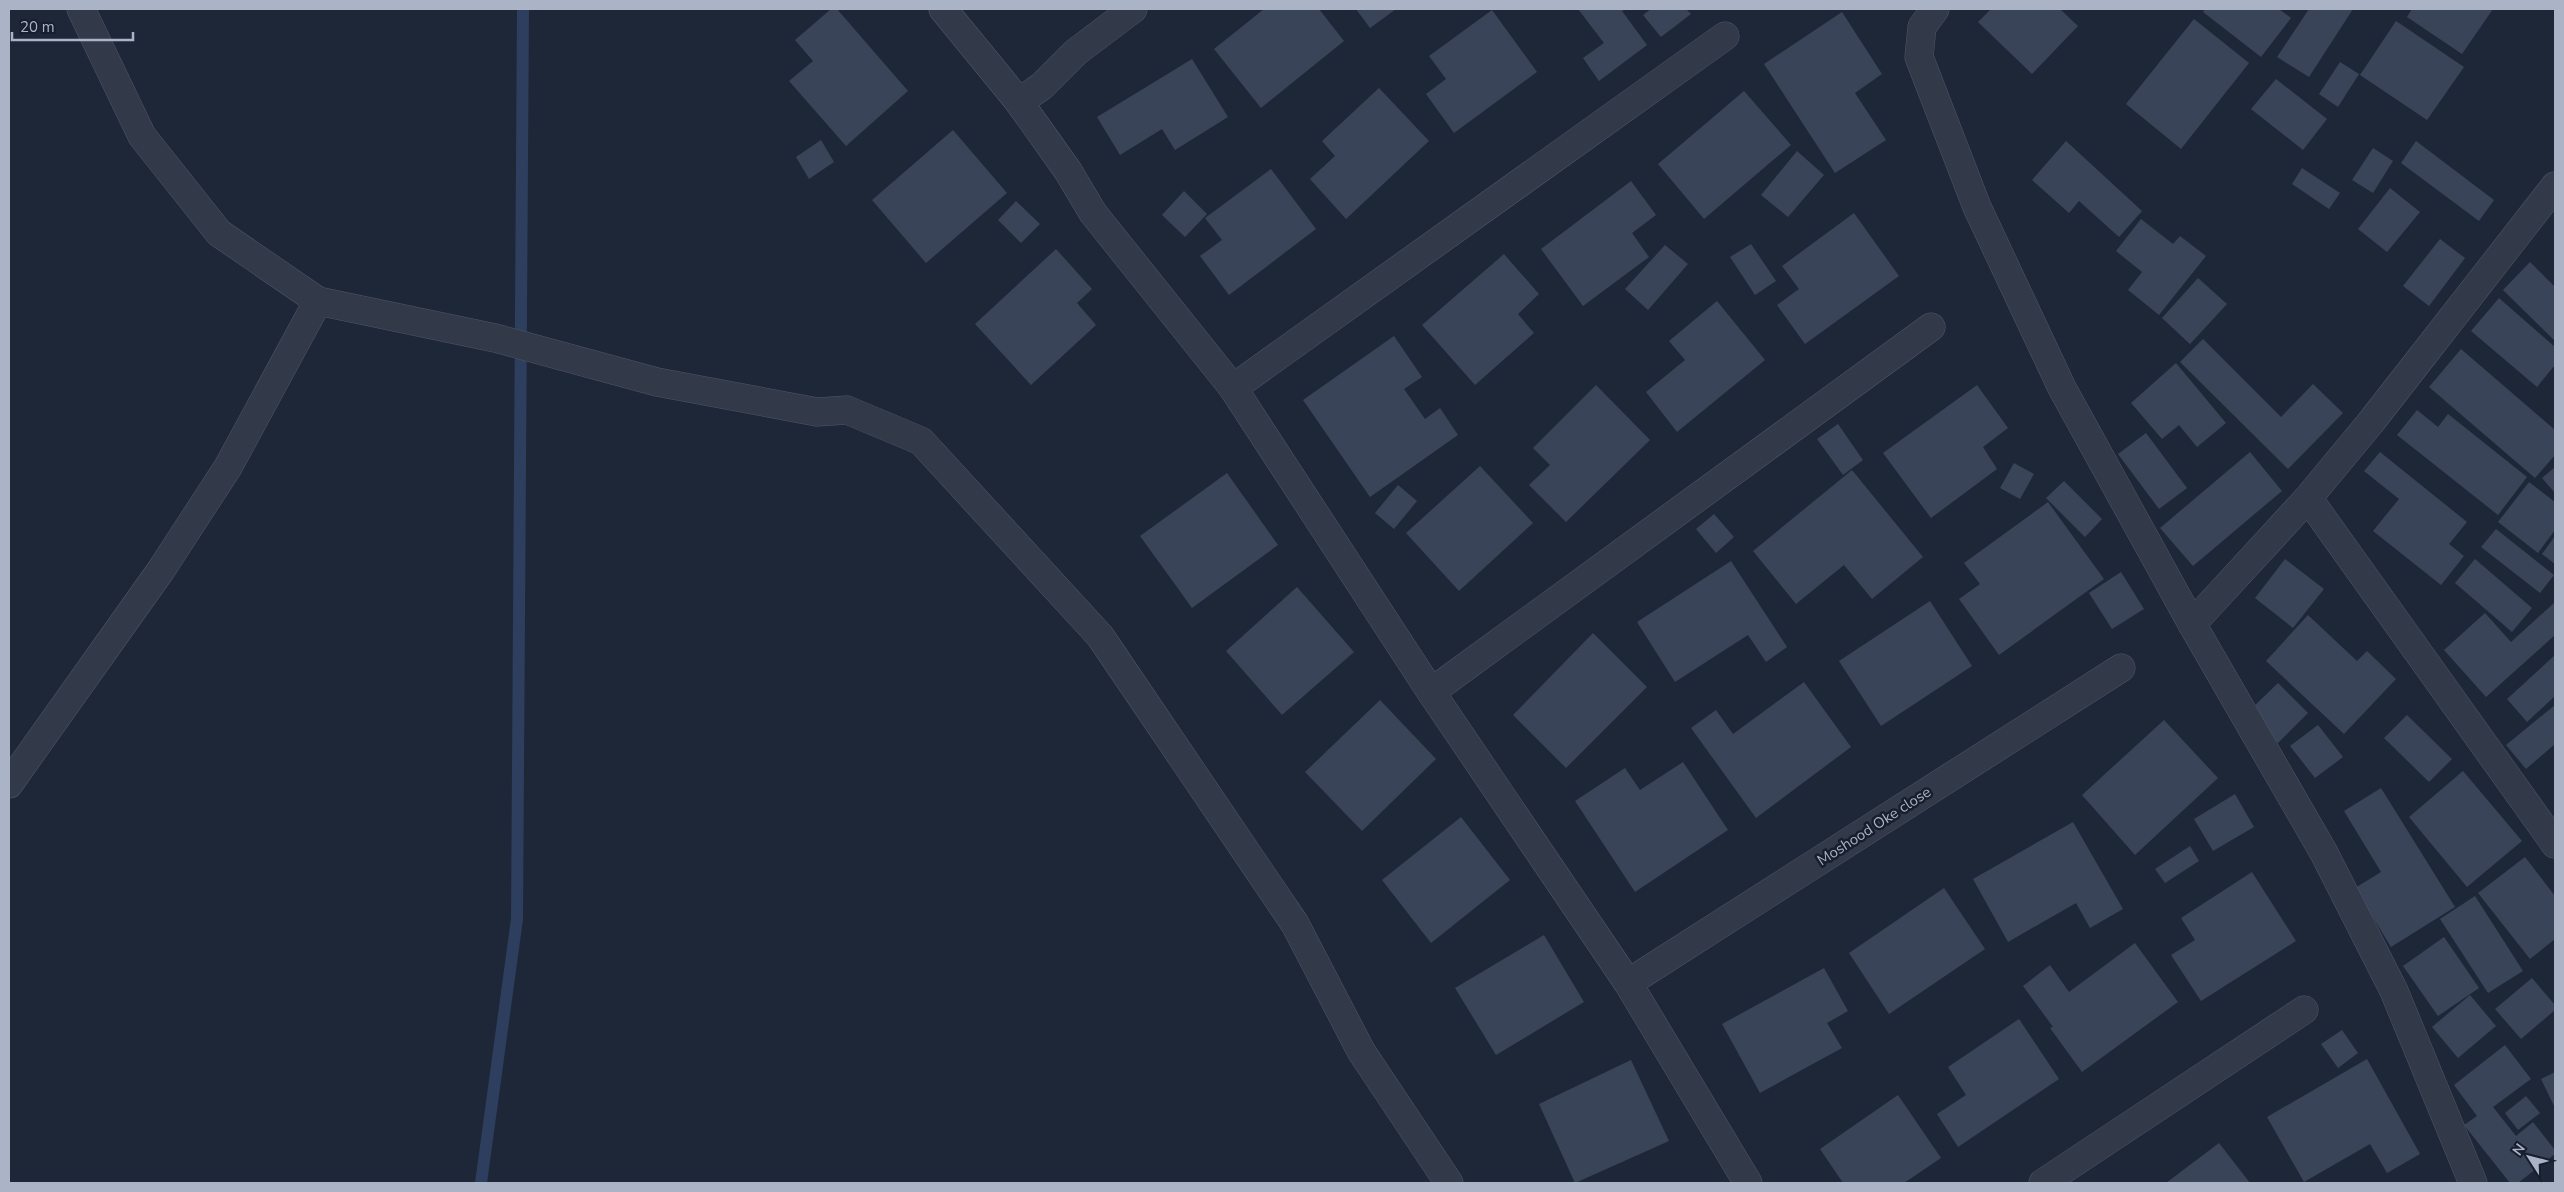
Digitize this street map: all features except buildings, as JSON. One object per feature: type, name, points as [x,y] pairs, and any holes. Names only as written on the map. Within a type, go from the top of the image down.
[{"type":"street","points":[[81,9],[142,136],[219,233],[318,301],[495,338],[666,384],[817,412],[847,410],[921,441],[1100,636],[1295,924],[1361,1051],[1449,1183]]},
{"type":"street","points":[[943,9],[1019,102],[1068,171],[1093,213],[1232,388],[1431,692],[1628,983],[1748,1183]]},
{"type":"street","points":[[1019,102],[1042,86],[1076,52],[1133,9]]},
{"type":"street","points":[[1935,9],[1922,27],[1919,57],[1977,207],[2062,388],[2192,624],[2324,853],[2385,974],[2458,1142],[2473,1183]]},
{"type":"street","points":[[1232,388],[1725,36]]},
{"type":"street","points":[[2192,624],[2308,498],[2555,186]]},
{"type":"street","points":[[9,784],[161,570],[218,483],[318,301]]},
{"type":"street","points":[[1431,692],[1931,327]]},
{"type":"street","points":[[2308,498],[2555,844]]},
{"type":"street","name":"Moshood Oke close","points":[[1628,983],[2121,668]]},
{"type":"street","points":[[2043,1183],[2304,1010]]},
{"type":"waterway","points":[[481,1183],[517,919],[523,9]]}]
